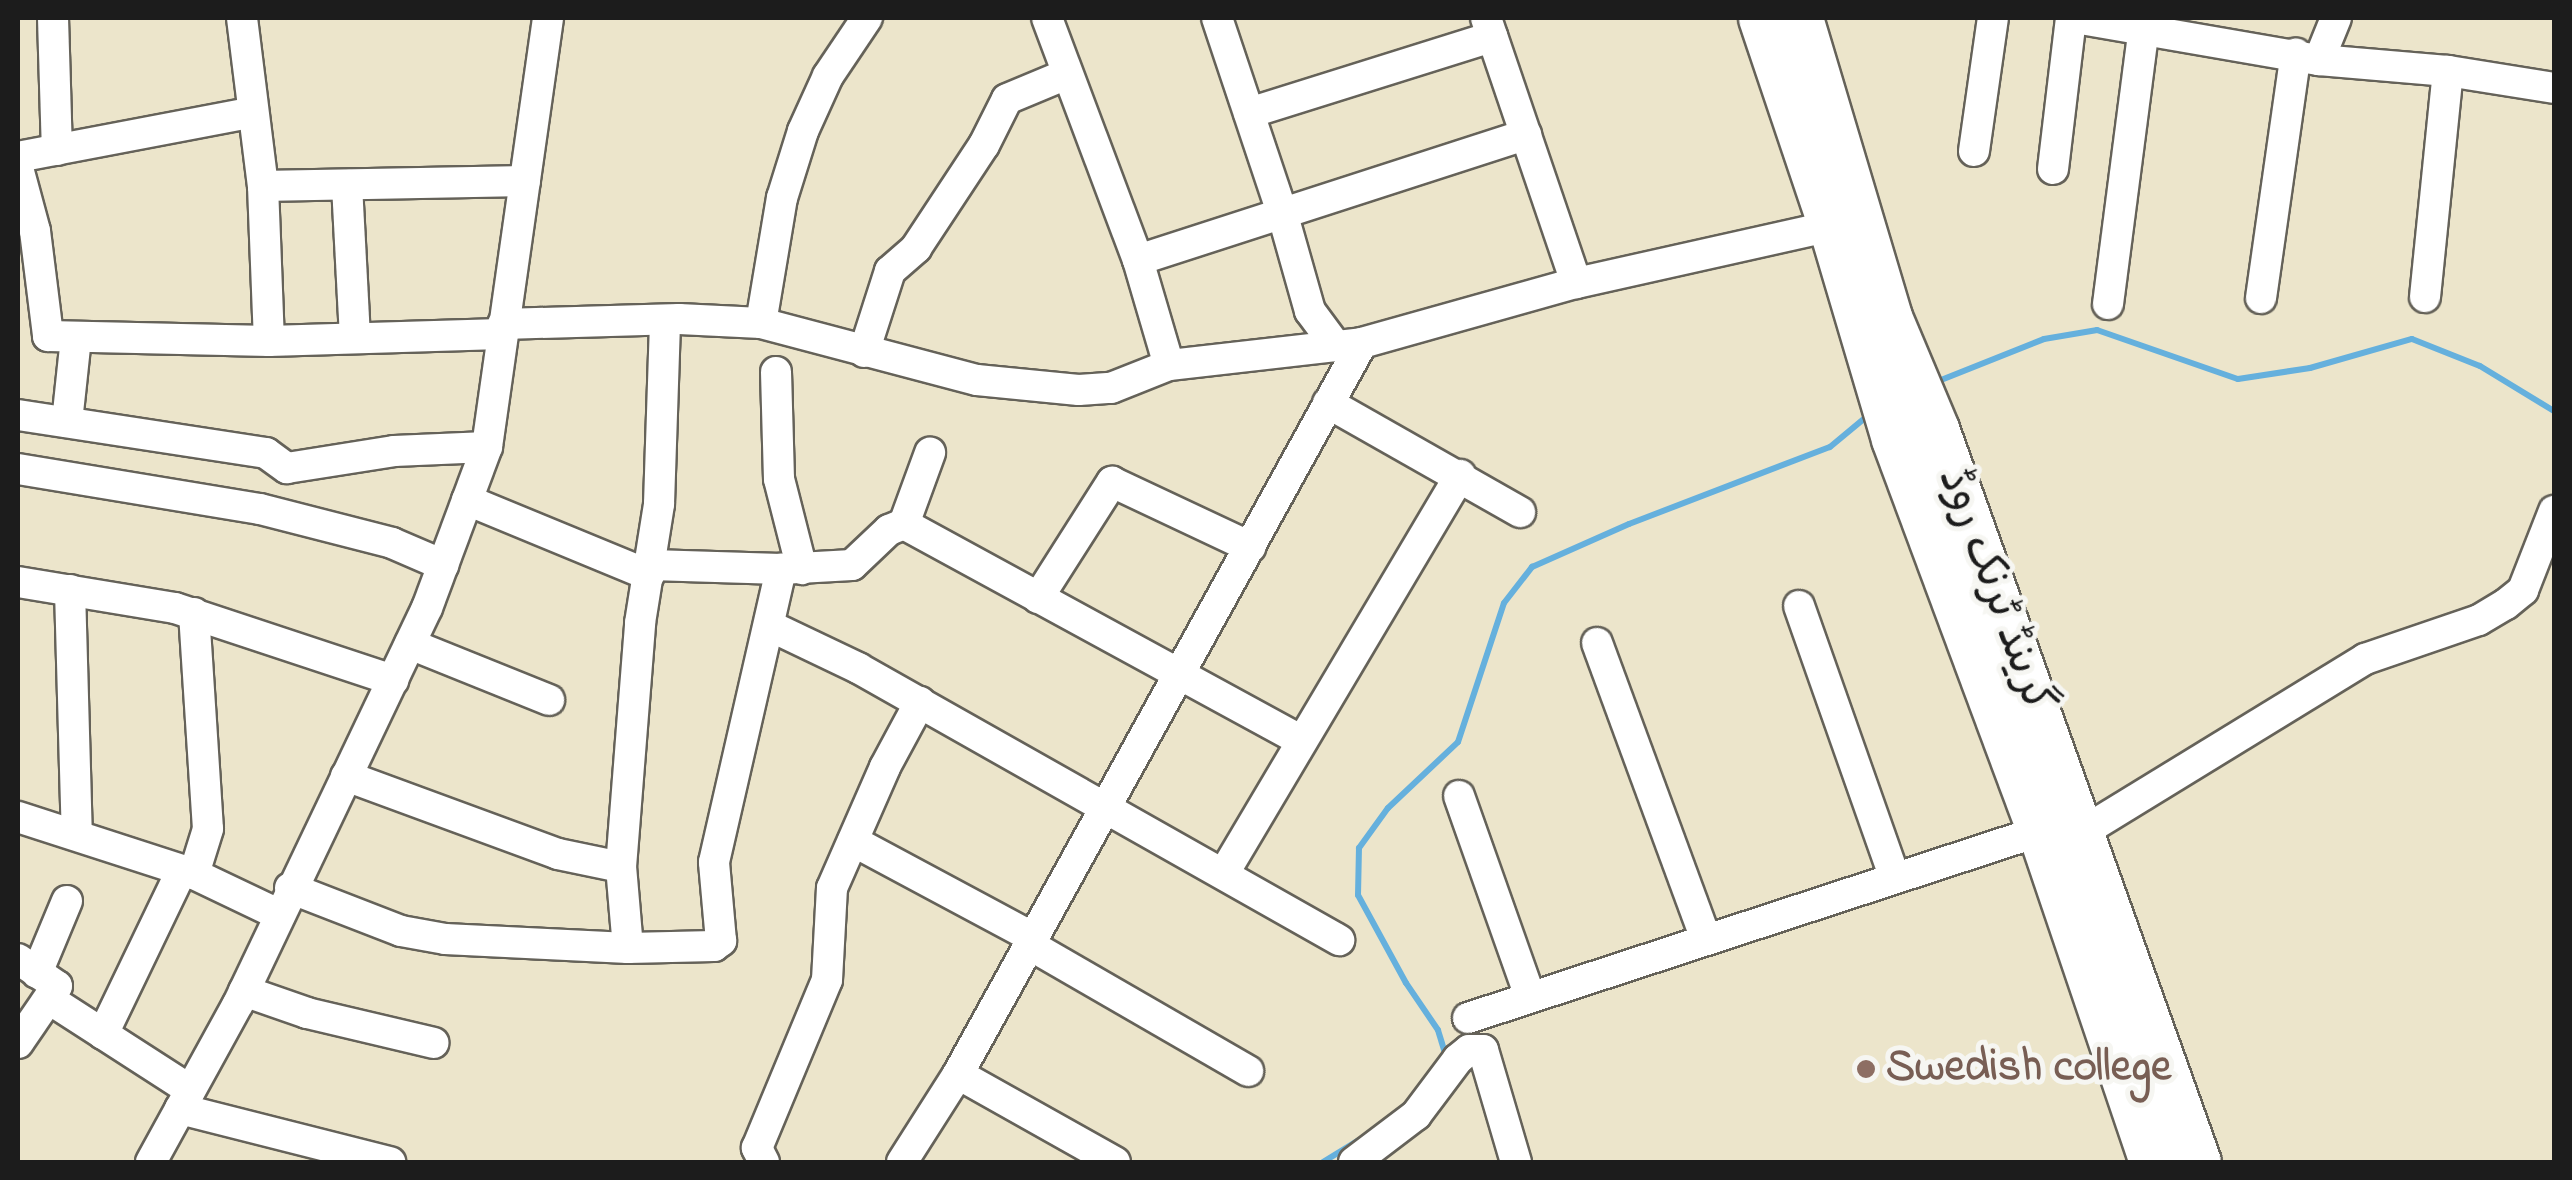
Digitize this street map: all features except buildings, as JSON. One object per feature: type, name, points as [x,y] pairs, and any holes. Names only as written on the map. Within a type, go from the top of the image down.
[{"type":"highway","name":"گرینڈ ٹرنک روڈ","points":[[1761,18],[1831,226],[1875,324],[2172,1153]]},
{"type":"highway","name":"گرینڈ ٹرنک روڈ","points":[[1800,18],[1875,324]]},
{"type":"street","points":[[53,18],[57,150]]},
{"type":"street","points":[[242,18],[264,186],[269,341]]},
{"type":"street","points":[[151,1162],[244,991],[410,644],[487,447],[548,18]]},
{"type":"street","points":[[762,323],[782,198],[803,131],[828,76],[867,18]]},
{"type":"street","points":[[1047,18],[1138,260],[1169,364]]},
{"type":"street","points":[[1217,18],[1282,212],[1310,311],[1349,345]]},
{"type":"street","points":[[1974,151],[1993,18]]},
{"type":"street","points":[[2054,168],[2073,18],[2307,57],[2448,71],[2554,88]]},
{"type":"street","points":[[2261,298],[2307,57],[2336,18]]},
{"type":"street","points":[[1249,113],[1489,27],[1576,283]]},
{"type":"street","points":[[2108,304],[2144,28]]},
{"type":"street","points":[[2426,298],[2448,71]]},
{"type":"street","points":[[864,352],[890,271],[916,248],[984,145],[1008,99],[1067,74]]},
{"type":"street","points":[[18,157],[254,112]]},
{"type":"street","points":[[1138,260],[1526,135]]},
{"type":"street","points":[[18,168],[34,231],[48,336],[269,341],[666,320],[762,323],[977,380],[1079,390],[1110,388],[1169,364],[1349,345],[1576,283],[1831,226]]},
{"type":"street","points":[[264,186],[525,180]]},
{"type":"street","points":[[347,185],[354,338]]},
{"type":"street","points":[[628,948],[621,867],[640,623],[659,504],[666,320]]},
{"type":"street","points":[[68,422],[76,338]]},
{"type":"street","points":[[902,1162],[958,1074],[1181,675],[1328,403],[1349,345]]},
{"type":"street","points":[[18,817],[188,872],[401,932],[445,939],[628,948],[714,946],[721,941],[714,862],[770,626],[791,569],[778,478],[776,372]]},
{"type":"street","points":[[1328,403],[1520,512]]},
{"type":"street","points":[[18,415],[266,453],[287,468],[394,451],[487,447]]},
{"type":"street","points":[[467,500],[650,570],[852,565],[889,530],[904,524],[930,452]]},
{"type":"street","points":[[18,469],[260,509],[392,543],[443,565]]},
{"type":"street","points":[[1224,873],[1460,475]]},
{"type":"street","points":[[1038,598],[1112,482],[1250,546]]},
{"type":"street","points":[[1468,1018],[1895,878],[2060,832],[2365,659],[2479,620],[2506,604],[2523,590],[2554,511]]},
{"type":"street","points":[[904,524],[1302,741]]},
{"type":"street","points":[[18,582],[194,613],[393,680]]},
{"type":"street","points":[[70,590],[78,834]]},
{"type":"street","points":[[1799,606],[1895,878]]},
{"type":"street","points":[[103,1034],[208,829],[194,613]]},
{"type":"street","points":[[770,626],[920,702],[1339,940]]},
{"type":"street","points":[[1598,643],[1706,940]]},
{"type":"street","points":[[410,644],[549,700]]},
{"type":"street","points":[[764,1162],[757,1148],[827,980],[832,888],[920,702]]},
{"type":"street","points":[[346,776],[558,854],[621,867]]},
{"type":"street","points":[[1459,796],[1530,997]]},
{"type":"street","points":[[853,841],[1248,1071]]},
{"type":"street","points":[[18,1043],[34,977],[67,901]]},
{"type":"street","points":[[34,977],[185,1100],[390,1162]]},
{"type":"street","points":[[244,991],[306,1014],[434,1043]]},
{"type":"street","points":[[1354,1162],[1416,1115],[1458,1059],[1469,1050],[1482,1050],[1516,1162]]},
{"type":"street","points":[[958,1074],[1114,1162]]},
{"type":"waterway","points":[[1936,382],[2044,339],[2097,330],[2238,379],[2310,368],[2412,339],[2480,366],[2554,411]]},
{"type":"waterway","points":[[1441,1058],[1445,1053],[1438,1030],[1406,983],[1358,895],[1359,848],[1388,808],[1458,742],[1504,603],[1532,567],[1629,524],[1830,447],[1871,413]]},
{"type":"waterway","points":[[1323,1162],[1359,1140]]},
{"type":"place","name":"Swedish college","points":[[1866,1069]]}]
